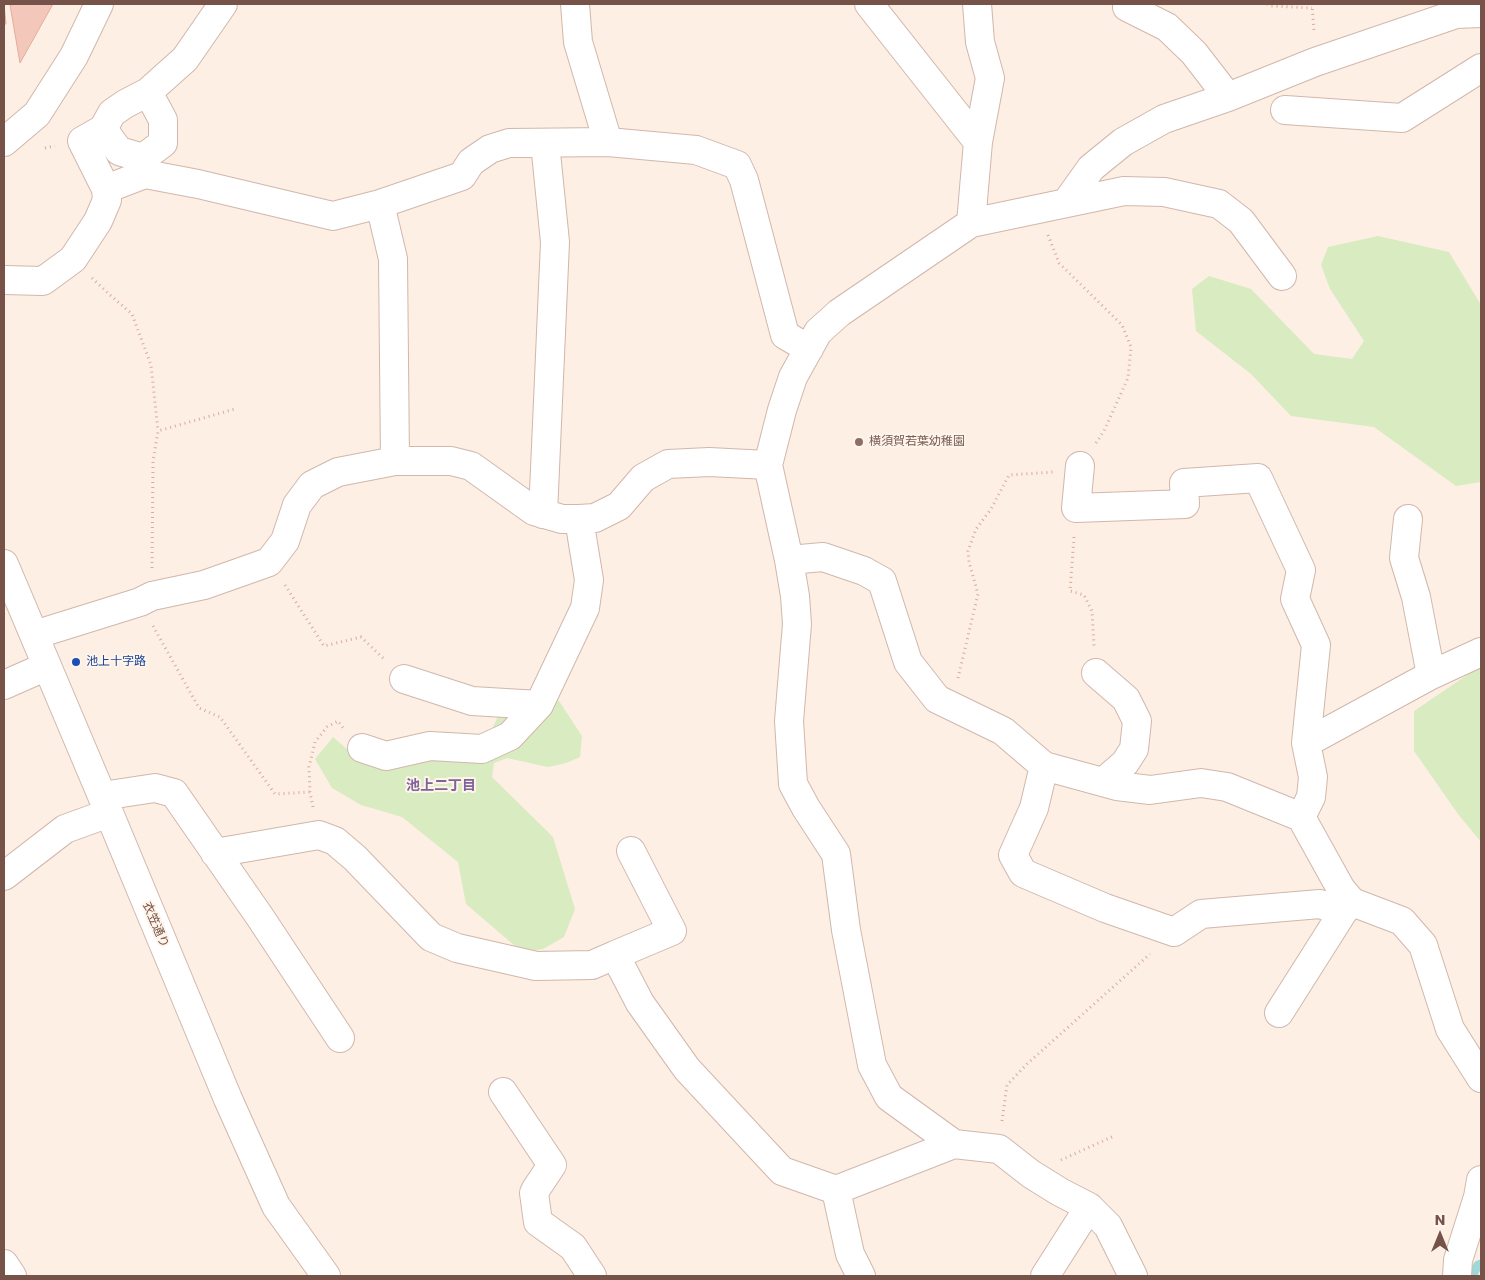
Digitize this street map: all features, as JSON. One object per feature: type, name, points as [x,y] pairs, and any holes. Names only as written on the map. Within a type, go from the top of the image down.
[{"type":"street","points":[[4,142],[37,114],[74,56],[99,4]]},
{"type":"street","points":[[4,280],[43,281],[73,259],[98,221],[107,200],[106,189],[82,141],[103,129],[112,113],[148,92],[184,59],[224,4]]},
{"type":"street","points":[[575,4],[578,42],[608,142]]},
{"type":"street","points":[[869,4],[978,142]]},
{"type":"street","points":[[971,222],[978,142],[990,78],[980,42],[977,4]]},
{"type":"street","points":[[1127,7],[1168,27],[1194,53],[1228,97]]},
{"type":"street","points":[[1066,203],[1091,168],[1123,142],[1164,119],[1228,97],[1315,62],[1456,14],[1481,13]]},
{"type":"street","points":[[1285,110],[1402,118],[1481,68]]},
{"type":"street","points":[[103,129],[119,151],[143,158],[163,143],[164,120],[148,92]]},
{"type":"street","points":[[106,189],[145,174],[198,184],[333,216],[380,204],[462,176],[471,162],[490,149],[510,143],[608,142],[696,150],[737,165],[744,180],[785,335],[809,349]]},
{"type":"street","points":[[543,514],[555,242],[545,143]]},
{"type":"street","points":[[954,1144],[889,1097],[872,1065],[846,930],[836,854],[793,784],[789,721],[797,624],[795,596],[768,465],[782,410],[793,377],[818,332],[839,313],[971,222],[1124,191],[1164,192],[1219,204],[1242,221],[1282,276]]},
{"type":"street","points":[[380,204],[393,259],[395,460]]},
{"type":"street","points":[[34,635],[146,599],[204,585],[270,562],[285,541],[297,505],[312,485],[338,472],[395,460],[451,460],[471,466],[534,511],[562,519],[579,519],[595,518],[618,506],[643,478],[668,464],[708,462],[768,465]]},
{"type":"street","points":[[1080,466],[1076,508],[1185,504],[1184,483],[1258,478],[1301,570],[1295,599],[1316,645],[1306,743],[1313,777],[1311,797],[1301,817]]},
{"type":"street","points":[[362,748],[386,756],[430,746],[482,749],[510,736],[539,705],[585,608],[589,580],[579,519]]},
{"type":"street","points":[[1408,519],[1404,558],[1416,597],[1431,675]]},
{"type":"street","points":[[789,560],[823,557],[864,571],[882,581],[908,662],[937,700],[1003,731],[1044,766],[1117,786],[1150,790],[1201,783],[1227,787],[1301,817],[1341,889],[1347,907]]},
{"type":"street","name":"衣笠通り","points":[[4,564],[228,1099],[276,1206],[326,1276]]},
{"type":"street","points":[[1306,743],[1431,675],[1481,652]]},
{"type":"street","points":[[4,686],[47,666]]},
{"type":"street","points":[[1096,673],[1126,700],[1137,721],[1134,749],[1125,763],[1103,782]]},
{"type":"street","points":[[404,678],[472,701],[539,705]]},
{"type":"street","points":[[1044,766],[1034,808],[1013,855],[1023,873],[1105,908],[1174,932],[1201,914],[1320,904],[1347,907],[1402,921],[1423,945],[1450,1029],[1481,1078]]},
{"type":"street","points":[[4,876],[65,829],[106,805],[154,788],[174,793],[260,917],[340,1038]]},
{"type":"street","points":[[215,853],[319,835],[334,840],[355,858],[431,938],[457,948],[536,966],[592,964],[672,931],[631,850]]},
{"type":"street","points":[[1278,1013],[1347,907]]},
{"type":"street","points":[[615,956],[640,1004],[687,1070],[782,1171],[836,1190],[954,1144],[999,1149],[1031,1174],[1089,1207],[1108,1226],[1132,1276]]},
{"type":"street","points":[[503,1092],[552,1166],[534,1194],[538,1222],[573,1247],[592,1276]]},
{"type":"street","points":[[1457,1276],[1458,1260],[1478,1197],[1481,1180]]},
{"type":"street","points":[[836,1190],[850,1254],[861,1276]]},
{"type":"street","points":[[1045,1276],[1089,1207]]},
{"type":"street","points":[[4,1264],[12,1276]]},
{"type":"path","points":[[1267,4],[1272,6],[1312,8]]},
{"type":"path","points":[[952,707],[978,594],[969,562],[968,551],[976,529],[991,509],[1009,475],[1060,471],[1080,466],[1104,431],[1128,378],[1131,347],[1122,325],[1059,263],[1037,209]]},
{"type":"path","points":[[73,259],[132,314],[151,365],[158,431],[153,462],[146,599],[198,708],[220,716],[274,794],[310,792]]},
{"type":"path","points":[[158,431],[235,409]]},
{"type":"path","points":[[1076,508],[1070,591],[1084,595],[1092,611],[1096,673]]},
{"type":"path","points":[[270,562],[324,646],[361,637],[404,678]]},
{"type":"path","points":[[319,835],[310,792],[309,767],[315,742],[328,726],[338,721],[362,748]]},
{"type":"path","points":[[999,1149],[1007,1085],[1174,932]]},
{"type":"path","points":[[1031,1174],[1114,1136]]},
{"type":"green space","points":[[1378,236],[1449,252],[1481,305],[1481,482],[1456,486],[1374,427],[1291,416],[1251,374],[1196,331],[1192,289],[1209,276],[1251,289],[1314,354],[1352,359],[1364,341],[1330,289],[1321,265],[1328,247]]},
{"type":"green space","points":[[1481,667],[1481,842],[1458,814],[1414,751],[1414,711]]},
{"type":"green space","points":[[523,691],[559,701],[582,736],[580,757],[566,763],[548,767],[507,758],[494,763],[492,777],[553,837],[575,909],[564,937],[543,949],[522,952],[466,904],[458,862],[402,817],[361,805],[332,788],[315,759],[333,737],[355,756],[472,754],[488,762],[488,738],[505,701]]},
{"type":"building","points":[[4,4],[6,24],[4,24]]},
{"type":"building","points":[[53,4],[20,63],[10,5]]},
{"type":"waterway","points":[[1474,1276],[1473,1274],[1478,1265],[1481,1264]]},
{"type":"place","name":"横須賀若葉幼稚園","points":[[859,442]]},
{"type":"place","name":"池上十字路","points":[[76,662]]},
{"type":"district","name":"池上二丁目","points":[[441,786]]}]
